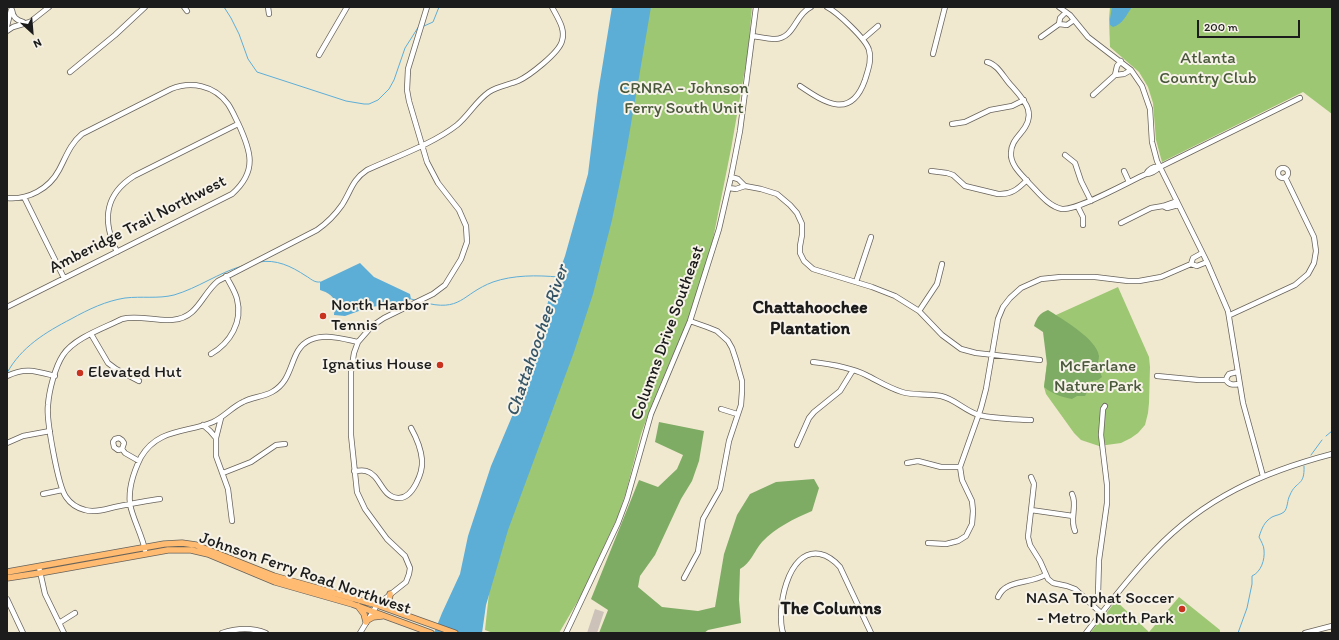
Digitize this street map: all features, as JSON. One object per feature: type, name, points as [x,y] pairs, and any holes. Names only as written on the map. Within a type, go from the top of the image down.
[{"type":"main road","name":"Johnson Ferry Road Northwest","points":[[7,578],[40,570],[145,551],[175,543],[192,544],[274,576],[376,605],[454,633]]},
{"type":"main road","name":"Johnson Ferry Road Northwest","points":[[145,551],[176,549],[196,550],[275,582],[358,606],[429,632]]},
{"type":"main road","name":"Johnson Ferry Road Northwest","points":[[7,572],[40,570]]},
{"type":"main road","points":[[390,594],[389,602],[395,612]]},
{"type":"main road","points":[[358,606],[364,614],[366,622],[375,616],[384,615]]},
{"type":"street","points":[[7,31],[13,26],[36,18],[49,7]]},
{"type":"street","points":[[70,72],[145,7]]},
{"type":"street","points":[[268,7],[269,14]]},
{"type":"street","points":[[319,55],[347,7]]},
{"type":"street","points":[[360,633],[376,605],[406,582],[409,574],[409,566],[403,553],[389,542],[365,509],[357,492],[351,435],[350,401],[352,366],[358,342],[367,331],[378,322],[440,289],[449,279],[466,249],[466,226],[456,204],[441,188],[427,162],[409,101],[407,79],[410,60],[423,24],[427,7]]},
{"type":"street","points":[[160,499],[95,511],[78,508],[65,496],[62,490],[50,431],[48,406],[60,360],[67,350],[76,342],[128,317],[168,320],[184,317],[192,312],[211,287],[218,281],[317,230],[328,222],[337,212],[346,199],[353,182],[361,174],[446,132],[457,125],[488,93],[524,78],[556,52],[562,41],[563,34],[552,7]]},
{"type":"street","name":"Columns Drive Southeast","points":[[566,633],[618,522],[627,499],[651,414],[690,321],[720,229],[732,177],[743,113],[756,7]]},
{"type":"street","points":[[753,36],[772,39],[784,37],[791,30],[804,11],[811,7]]},
{"type":"street","points":[[800,86],[829,104],[843,104],[853,100],[862,89],[870,62],[869,50],[864,39],[827,7]]},
{"type":"street","points":[[932,54],[945,7]]},
{"type":"street","points":[[1059,7],[1074,20],[1088,37],[1131,70],[1142,86],[1150,109],[1152,142],[1155,154],[1177,203],[1207,262],[1230,315],[1239,384],[1263,476]]},
{"type":"street","points":[[12,8],[13,15],[16,19],[25,23]]},
{"type":"street","points":[[7,26],[12,8]]},
{"type":"street","points":[[1059,24],[1060,18],[1066,12]]},
{"type":"street","points":[[1041,37],[1059,24],[1067,25],[1074,20]]},
{"type":"street","points":[[864,39],[878,26]]},
{"type":"street","points":[[1093,95],[1115,75],[1117,66],[1121,61]]},
{"type":"street","points":[[987,62],[994,65],[1024,100],[1030,112],[1029,121],[1023,131],[1012,143],[1011,157],[1013,164],[1049,202],[1058,208],[1063,209],[1078,207],[1146,174],[1150,174],[1160,167],[1300,98]]},
{"type":"street","points":[[1115,75],[1124,74],[1131,70]]},
{"type":"street","name":"Amberidge Trail Northwest","points":[[7,198],[24,197],[39,191],[51,181],[58,171],[71,145],[82,134],[176,87],[186,85],[205,87],[221,96],[227,103],[238,124],[247,144],[250,158],[246,175],[238,189],[226,198],[7,307]]},
{"type":"street","points":[[952,124],[965,122],[990,110],[1012,106],[1024,100]]},
{"type":"street","points":[[117,252],[110,234],[108,217],[112,199],[120,186],[134,176],[238,124]]},
{"type":"street","points":[[1065,155],[1075,163],[1081,181],[1091,200]]},
{"type":"street","points":[[931,171],[947,172],[965,186],[1003,195],[1013,192],[1027,180]]},
{"type":"street","points":[[1124,171],[1129,182]]},
{"type":"street","points":[[732,177],[738,179],[745,186]]},
{"type":"street","points":[[1230,315],[1295,285],[1308,274],[1314,263],[1316,251],[1314,237],[1285,177]]},
{"type":"street","points":[[729,188],[736,189],[745,186],[772,192],[782,197],[796,213],[802,224],[803,231],[800,249],[806,264],[813,268],[895,296],[919,311],[942,335],[955,345],[968,351],[1040,360]]},
{"type":"street","points":[[24,197],[64,278]]},
{"type":"street","points":[[1121,222],[1151,208],[1177,203]]},
{"type":"street","points":[[1078,207],[1083,217],[1083,225]]},
{"type":"street","points":[[856,282],[870,237]]},
{"type":"street","points":[[1191,264],[1193,258],[1202,252]]},
{"type":"street","points":[[928,543],[960,544],[971,528],[973,511],[972,501],[962,480],[960,467],[979,415],[986,389],[998,319],[1004,307],[1015,293],[1021,288],[1034,282],[1049,278],[1095,277],[1140,281],[1162,277],[1191,264],[1197,266],[1207,262]]},
{"type":"street","points":[[919,311],[937,284],[942,264]]},
{"type":"street","points":[[211,354],[223,346],[230,338],[235,329],[238,318],[239,309],[237,300],[226,276]]},
{"type":"street","points":[[684,578],[698,552],[701,528],[705,515],[720,489],[729,441],[742,400],[742,385],[732,348],[726,339],[717,332],[690,321]]},
{"type":"street","points":[[91,334],[108,363],[116,370],[139,381]]},
{"type":"street","points":[[145,551],[130,504],[131,482],[134,472],[139,461],[148,449],[162,437],[221,418],[242,402],[269,393],[280,386],[288,375],[297,351],[309,340],[326,336],[358,342]]},
{"type":"street","points":[[813,362],[853,370],[892,389],[912,395],[940,396],[948,398],[969,411],[979,415],[1031,420]]},
{"type":"street","points":[[7,376],[20,371],[34,370],[55,376]]},
{"type":"street","points":[[797,445],[809,418],[814,412],[840,391],[853,370]]},
{"type":"street","points":[[1226,380],[1230,374],[1237,372]]},
{"type":"street","points":[[1157,376],[1199,380],[1226,380],[1231,385],[1239,384]]},
{"type":"street","points":[[1091,604],[1098,595],[1099,560],[1107,503],[1107,485],[1102,435],[1103,409],[1106,406]]},
{"type":"street","points":[[721,409],[737,414]]},
{"type":"street","points":[[221,418],[216,438],[216,456],[228,489],[232,521]]},
{"type":"street","points":[[203,425],[216,438]]},
{"type":"street","points":[[354,471],[364,470],[370,473],[390,496],[400,498],[408,495],[413,489],[422,464],[422,458],[416,438],[410,428]]},
{"type":"street","points":[[7,443],[23,436],[50,431]]},
{"type":"street","points":[[223,473],[251,462],[276,445],[285,444]]},
{"type":"street","points":[[122,449],[125,453],[139,461]]},
{"type":"street","points":[[1086,633],[1141,565],[1162,543],[1202,509],[1222,496],[1263,476],[1296,464],[1332,454]]},
{"type":"street","points":[[907,463],[918,461],[941,467],[960,467]]},
{"type":"street","points":[[1031,477],[1034,484],[1028,537],[1030,545],[1040,561],[1045,575],[1053,583],[1075,589],[1102,614]]},
{"type":"street","points":[[43,494],[62,490]]},
{"type":"street","points":[[1072,494],[1075,502],[1072,525],[1075,531]]},
{"type":"street","points":[[1031,510],[1073,516]]},
{"type":"street","points":[[783,633],[780,625],[780,613],[782,599],[790,573],[796,564],[808,555],[814,553],[833,559],[840,567],[871,633]]},
{"type":"street","points":[[40,570],[45,594],[64,633]]},
{"type":"street","points":[[998,597],[1004,589],[1011,585],[1034,580],[1045,575]]},
{"type":"street","points":[[7,599],[23,633]]},
{"type":"street","points":[[59,623],[75,613]]},
{"type":"street","points":[[1305,633],[1332,626]]},
{"type":"street","points":[[222,633],[244,628],[266,633]]},
{"type":"shaded area","points":[[595,609],[604,612],[597,633],[587,633]]},
{"type":"green space","name":"CRNRA - Johnson Ferry South Unit","points":[[644,7],[752,7],[748,52],[713,239],[694,305],[652,404],[641,434],[626,492],[618,516],[582,594],[559,633],[493,633],[485,630],[491,575]]},
{"type":"green space","name":"Atlanta Country Club","points":[[1110,7],[1332,7],[1332,114],[1303,92],[1162,162],[1156,140],[1153,103],[1148,87],[1139,72],[1110,47]]},
{"type":"green space","name":"McFarlane Nature Park","points":[[1118,287],[1149,357],[1148,413],[1145,425],[1131,438],[1121,443],[1099,446],[1081,440],[1074,433],[1046,394],[1044,387],[1052,320],[1056,315]]},
{"type":"green space","points":[[1048,310],[1086,336],[1097,350],[1099,358],[1095,368],[1100,372],[1102,377],[1098,380],[1087,382],[1084,387],[1087,392],[1085,396],[1077,396],[1072,399],[1054,393],[1044,387],[1047,364],[1043,332],[1034,326],[1039,316]]},
{"type":"green space","points":[[659,422],[704,431],[699,461],[692,481],[681,499],[655,555],[640,576],[638,587],[662,607],[698,611],[715,607],[724,554],[737,515],[750,494],[776,482],[814,479],[819,488],[812,511],[792,520],[773,532],[759,545],[750,560],[740,569],[739,600],[741,623],[708,630],[704,633],[599,633],[608,610],[591,599],[639,480],[658,487],[677,469],[683,455],[655,442]]},
{"type":"green space","name":"NASA Tophat Soccer - Metro North Park","points":[[1179,597],[1220,630],[1220,633],[1090,633],[1116,601],[1149,632]]},
{"type":"water","name":"Chattahoochee River","points":[[612,7],[651,7],[626,153],[612,220],[593,294],[574,352],[508,530],[486,605],[482,633],[434,633],[460,574],[468,536],[491,466],[523,386],[536,346],[541,323],[565,256],[588,174],[598,93]]},
{"type":"water","points":[[1112,7],[1132,7],[1122,22],[1113,27],[1110,25]]},
{"type":"water","points":[[360,263],[374,277],[410,294],[411,299],[392,308],[379,306],[370,307],[345,316],[334,315],[335,302],[333,297],[320,290],[320,282]]},
{"type":"waterway","points":[[224,7],[239,34],[248,59],[257,72],[346,101],[364,104],[369,104],[378,100],[389,89],[394,80],[405,48],[419,26]]},
{"type":"waterway","points":[[424,26],[433,22],[439,7]]},
{"type":"waterway","points":[[259,262],[277,262],[295,269],[314,281],[320,282]]},
{"type":"waterway","points":[[7,373],[19,355],[43,335],[78,315],[104,303],[125,298],[162,297],[174,295],[242,266]]},
{"type":"waterway","name":"Chattahoochee River","points":[[422,302],[435,305],[454,304],[482,287],[493,282],[509,278],[533,276],[558,277]]},
{"type":"waterway","points":[[411,299],[415,300]]},
{"type":"waterway","points":[[1326,436],[1332,431]]},
{"type":"waterway","points":[[1311,455],[1322,440]]},
{"type":"waterway","points":[[1238,633],[1247,608],[1252,584],[1252,576],[1258,572],[1263,562],[1264,548],[1259,537],[1261,531],[1269,519],[1284,512],[1292,490],[1302,480],[1304,466]]},
{"type":"place","name":"North Harbor Tennis","points":[[323,316]]},
{"type":"place","name":"Ignatius House","points":[[440,365]]},
{"type":"place","name":"Elevated Hut","points":[[80,373]]},
{"type":"place","name":"NASA Tophat Soccer - Metro North Park","points":[[1182,609]]},
{"type":"district","name":"Chattahoochee Plantation","points":[[810,318]]},
{"type":"district","name":"The Columns","points":[[831,609]]}]
